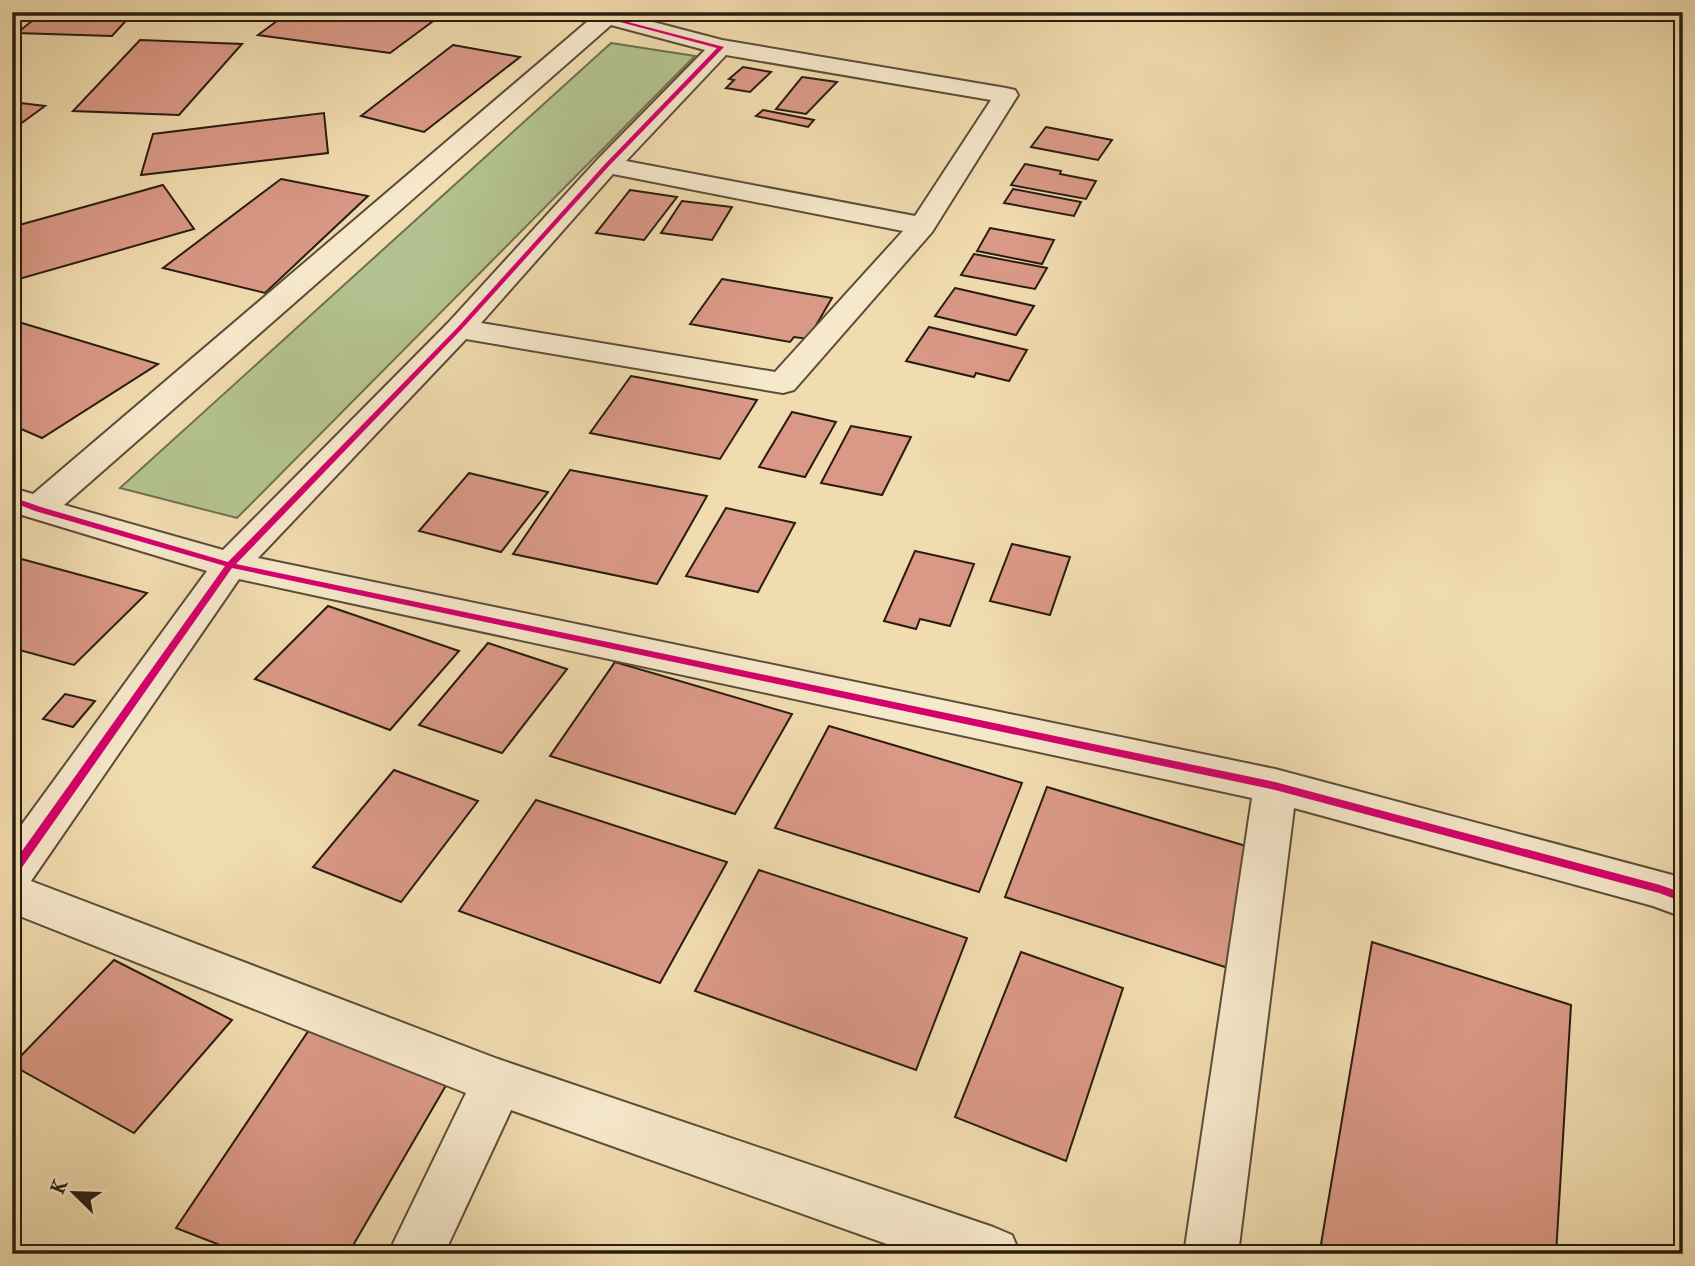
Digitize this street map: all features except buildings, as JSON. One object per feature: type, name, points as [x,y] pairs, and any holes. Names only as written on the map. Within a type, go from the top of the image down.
[{"type":"street","points":[[459,329],[783,383],[922,226],[1006,95],[721,47],[696,31],[566,12]]},
{"type":"street","points":[[25,504],[607,17]]},
{"type":"street","points":[[12,873],[230,565],[459,329],[607,165],[721,47]]},
{"type":"street","points":[[607,165],[922,226]]},
{"type":"street","points":[[25,504],[230,565],[1275,786],[1660,889],[1683,898]]},
{"type":"street","points":[[1211,1254],[1275,786]]},
{"type":"street","points":[[12,893],[498,1082],[993,1254]]},
{"type":"street","points":[[415,1254],[498,1082]]},
{"type":"green space","points":[[611,43],[695,56],[237,518],[120,488]]},
{"type":"cycle path","points":[[12,873],[230,565],[459,329],[607,165],[721,47],[607,17]]},
{"type":"cycle path","points":[[12,499],[230,565],[1275,786],[1660,889],[1683,898]]}]
